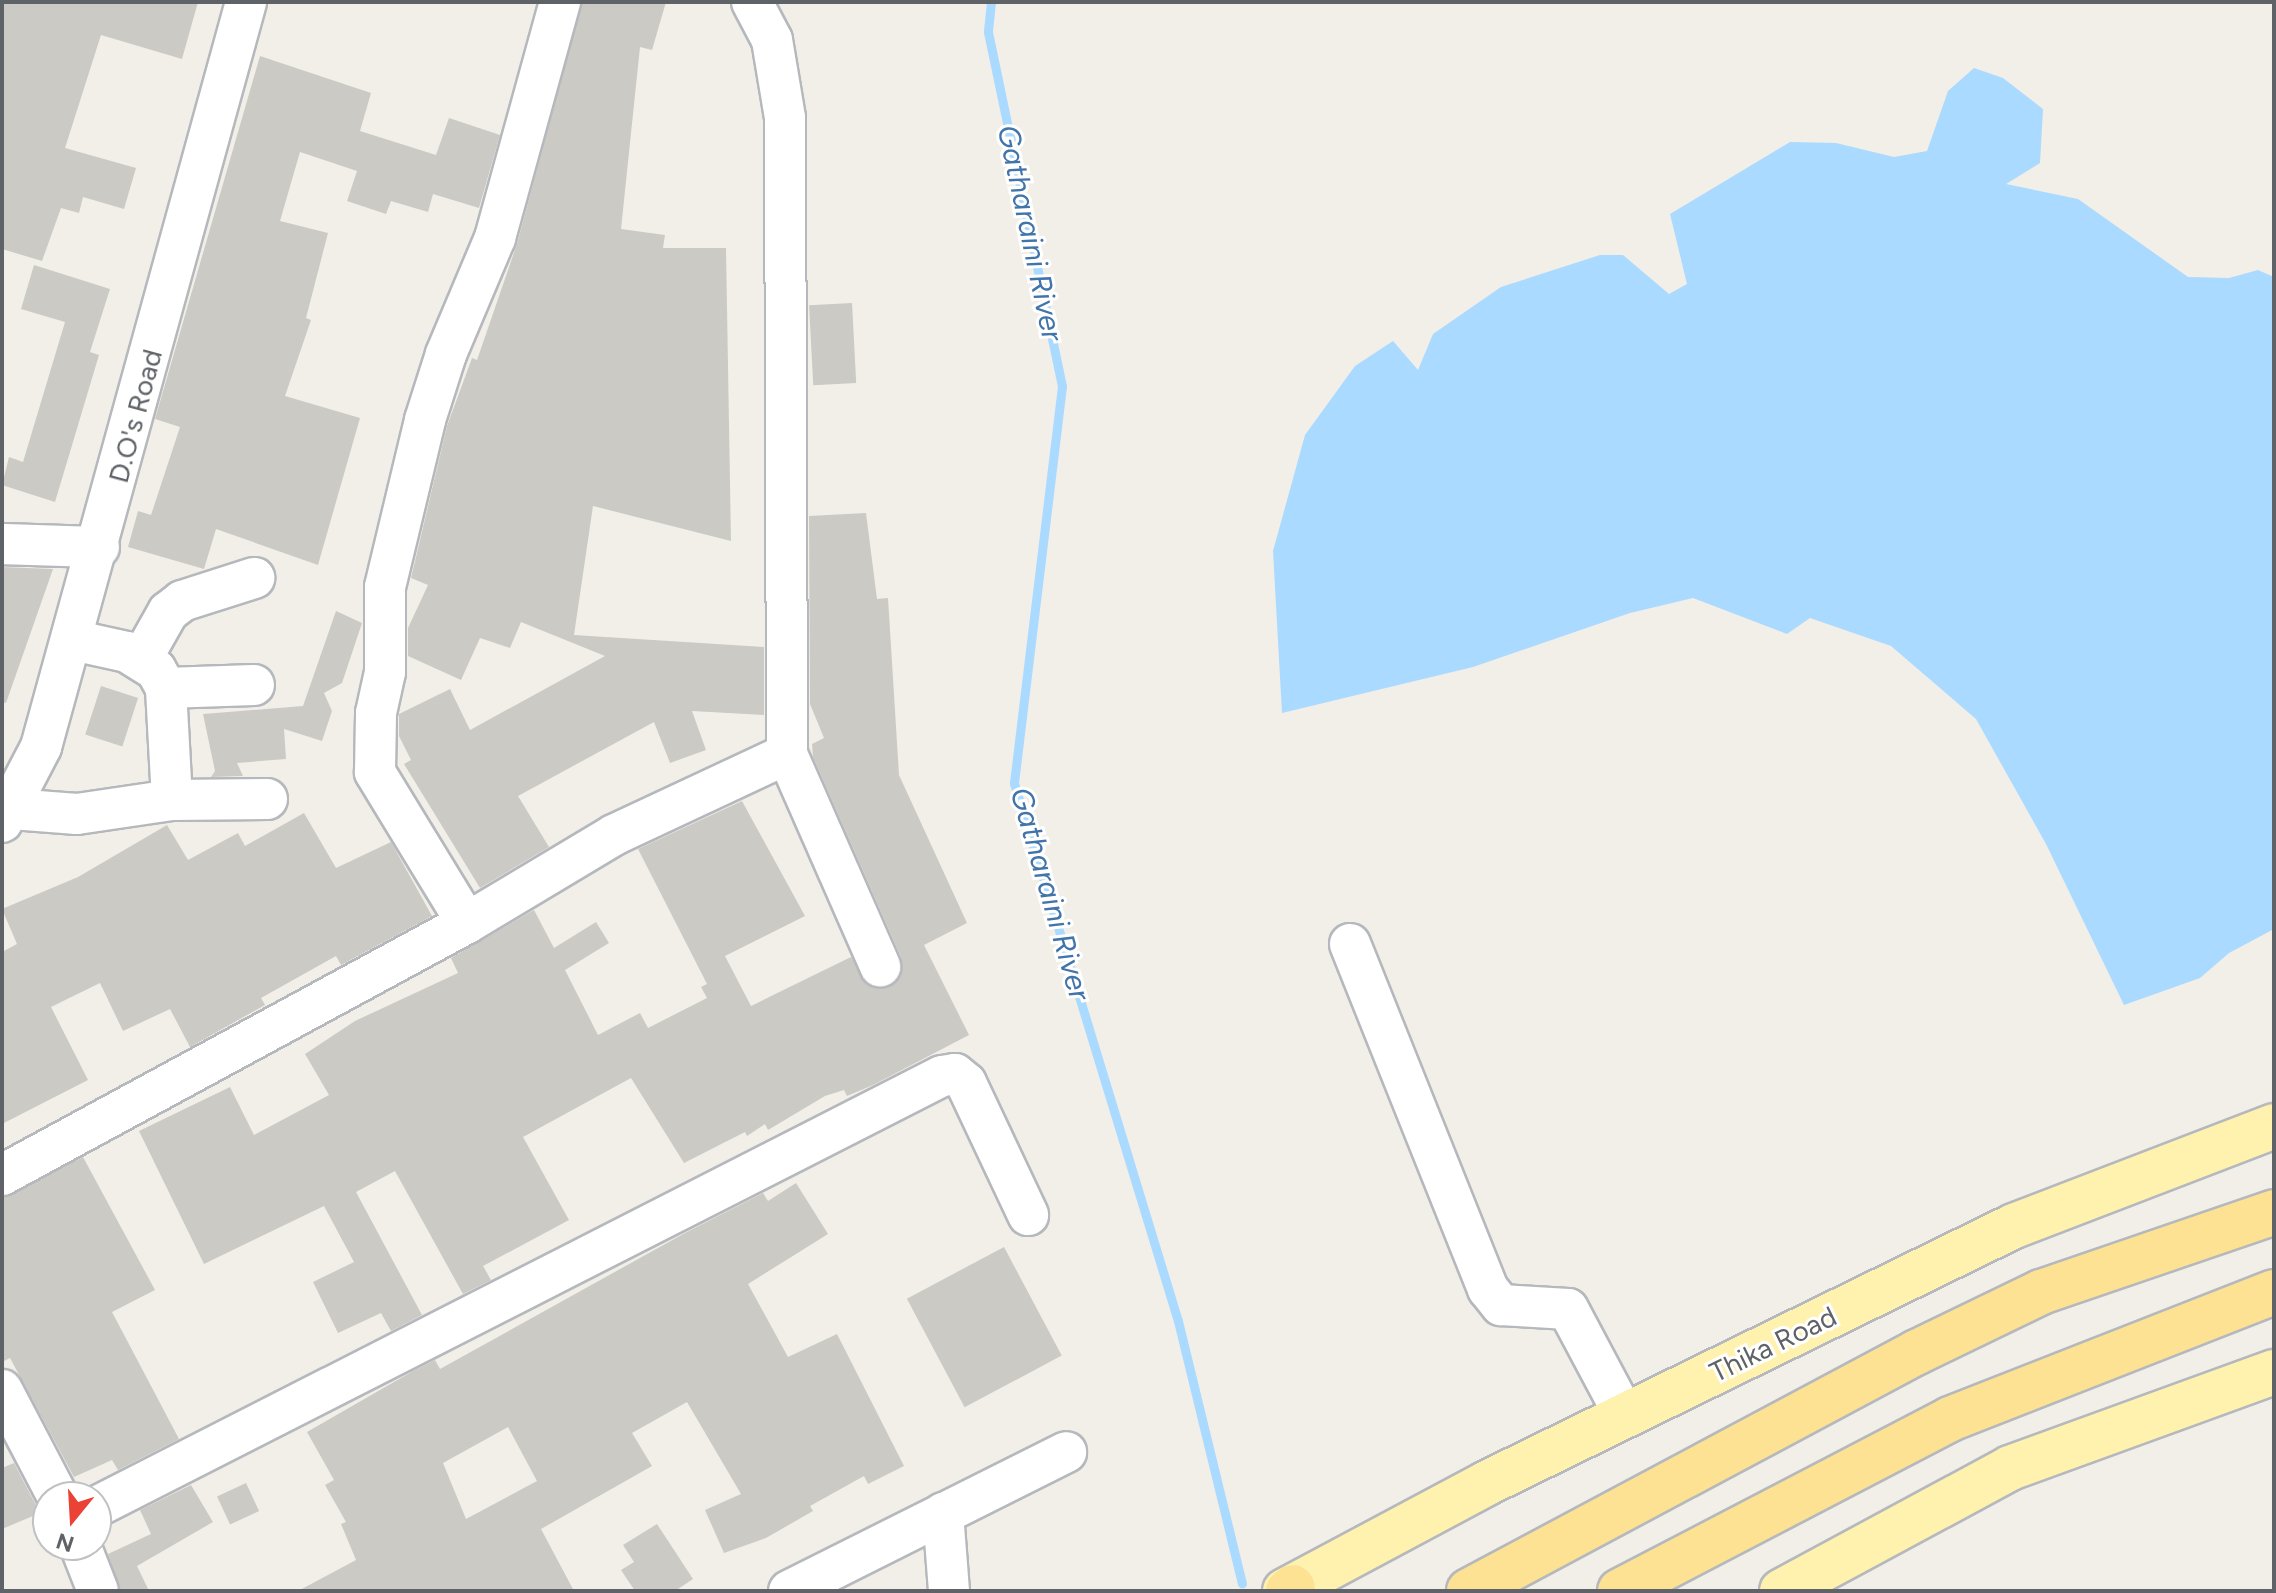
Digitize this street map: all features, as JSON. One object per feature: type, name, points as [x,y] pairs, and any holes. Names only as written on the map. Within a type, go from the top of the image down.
[{"type":"highway","points":[[1469,1591],[1917,1352],[2041,1292],[2274,1212]]},
{"type":"highway","points":[[1620,1591],[1950,1419],[2274,1292]]},
{"type":"main road","name":"Thika Road","points":[[1289,1590],[1625,1416],[2014,1226],[2274,1126]]},
{"type":"main road","points":[[1782,1591],[2010,1468],[2274,1372]]},
{"type":"street","name":"D.O's Road","points":[[7,816],[41,747],[99,547],[246,2]]},
{"type":"street","points":[[467,923],[375,772],[376,713],[385,672],[385,587],[425,420],[495,238],[560,2]]},
{"type":"street","points":[[752,2],[772,40],[785,118],[787,754],[880,966]]},
{"type":"street","points":[[2,544],[99,547]]},
{"type":"street","points":[[172,800],[154,673],[168,612],[182,601],[254,578]]},
{"type":"street","points":[[72,640],[154,673],[254,685]]},
{"type":"street","points":[[2,1175],[467,923],[614,835],[787,754]]},
{"type":"street","points":[[7,816],[77,814],[172,800],[267,799]]},
{"type":"street","points":[[1350,944],[1488,1289],[1501,1305],[1568,1309],[1625,1416]]},
{"type":"street","points":[[112,1499],[942,1076],[955,1074],[966,1083],[1028,1215]]},
{"type":"street","points":[[2,1390],[50,1481]]},
{"type":"street","points":[[789,1591],[1066,1452]]},
{"type":"street","points":[[943,1513],[949,1591]]},
{"type":"street","points":[[86,1561],[98,1591]]},
{"type":"water","points":[[1974,68],[2003,78],[2043,109],[2040,163],[2006,184],[2078,199],[2188,277],[2229,278],[2258,270],[2274,277],[2274,929],[2229,953],[2200,978],[2124,1005],[2046,844],[1976,719],[1891,646],[1810,618],[1787,634],[1693,598],[1630,613],[1473,667],[1282,713],[1273,551],[1305,435],[1355,366],[1393,341],[1418,370],[1433,334],[1501,287],[1600,255],[1623,255],[1669,294],[1687,284],[1670,214],[1790,142],[1836,143],[1894,157],[1927,151],[1948,91]]},
{"type":"building","points":[[2,2],[198,2],[182,59],[101,35],[65,148],[136,168],[124,209],[83,197],[79,213],[61,208],[42,261],[2,249]]},
{"type":"building","points":[[582,2],[666,2],[652,50],[640,47],[621,229],[665,235],[663,248],[726,248],[731,541],[593,506],[574,635],[764,647],[764,715],[692,711],[706,750],[670,763],[654,722],[518,796],[549,847],[480,888],[404,764],[411,760],[399,736],[399,714],[450,689],[470,730],[605,656],[521,622],[510,648],[480,638],[461,680],[408,656],[408,628],[428,585],[411,578],[447,426],[472,358],[477,360],[517,244]]},
{"type":"building","points":[[260,56],[371,93],[360,131],[436,155],[449,118],[500,135],[479,208],[433,194],[428,212],[391,201],[386,214],[347,201],[357,171],[300,152],[280,221],[328,233],[306,318],[311,320],[285,396],[360,418],[318,565],[216,529],[204,569],[128,547],[138,511],[151,515],[180,427],[155,419]]},
{"type":"building","points":[[34,265],[110,289],[90,352],[99,355],[55,502],[2,485],[9,457],[23,462],[65,322],[21,309]]},
{"type":"building","points":[[852,303],[856,383],[813,385],[809,305]]},
{"type":"building","points":[[866,513],[877,599],[888,598],[899,775],[967,923],[924,945],[969,1035],[873,1085],[847,1096],[844,1090],[825,1096],[768,1130],[765,1124],[747,1136],[745,1132],[684,1163],[631,1078],[523,1137],[569,1220],[483,1266],[491,1280],[463,1294],[395,1171],[356,1192],[422,1315],[391,1331],[381,1313],[338,1333],[313,1282],[354,1262],[324,1206],[204,1264],[139,1131],[230,1087],[254,1135],[329,1095],[305,1054],[355,1021],[458,973],[451,958],[534,910],[554,948],[596,922],[609,943],[565,970],[598,1035],[640,1013],[648,1028],[707,998],[701,987],[707,984],[638,849],[742,801],[805,916],[725,956],[751,1006],[851,957],[867,985],[888,987],[898,980],[901,957],[813,757],[812,744],[824,738],[810,704],[809,516]]},
{"type":"building","points":[[2,567],[53,569],[6,703],[2,702]]},
{"type":"building","points":[[336,611],[362,623],[342,683],[324,693],[332,711],[322,741],[284,729],[286,759],[237,763],[243,776],[211,777],[215,771],[203,714],[303,706]]},
{"type":"building","points":[[101,686],[138,698],[122,747],[85,735]]},
{"type":"building","points":[[304,813],[336,868],[391,842],[432,916],[341,965],[336,956],[261,998],[265,1005],[190,1047],[170,1009],[123,1031],[100,983],[51,1007],[88,1080],[2,1124],[2,952],[17,944],[2,909],[78,877],[167,825],[188,860],[238,833],[245,846]]},
{"type":"building","points":[[83,1157],[155,1290],[112,1312],[179,1439],[118,1470],[112,1460],[74,1477],[10,1358],[2,1362],[2,1198]]},
{"type":"building","points":[[796,1183],[828,1234],[748,1284],[788,1357],[837,1334],[904,1466],[868,1484],[864,1476],[810,1506],[813,1511],[766,1538],[724,1553],[705,1510],[741,1494],[687,1402],[632,1433],[652,1466],[541,1529],[574,1591],[298,1591],[356,1560],[341,1524],[346,1522],[325,1485],[334,1480],[307,1432],[435,1360],[440,1369],[763,1193],[768,1201]],"holes":[[[508,1427],[537,1481],[466,1519],[443,1463]]]},
{"type":"building","points":[[1004,1247],[1062,1356],[965,1407],[907,1299]]},
{"type":"building","points":[[14,1463],[32,1498],[32,1516],[2,1529],[2,1468]]},
{"type":"building","points":[[246,1483],[259,1511],[230,1525],[217,1497]]},
{"type":"building","points":[[191,1485],[213,1522],[137,1566],[149,1591],[120,1591],[110,1561],[112,1552],[151,1534],[140,1510]]},
{"type":"building","points":[[657,1524],[693,1579],[675,1591],[635,1591],[621,1570],[634,1562],[623,1545]]},
{"type":"waterway","name":"Gatharaini River","points":[[991,2],[988,32],[1062,386],[1014,783],[1178,1321],[1242,1583]]}]
